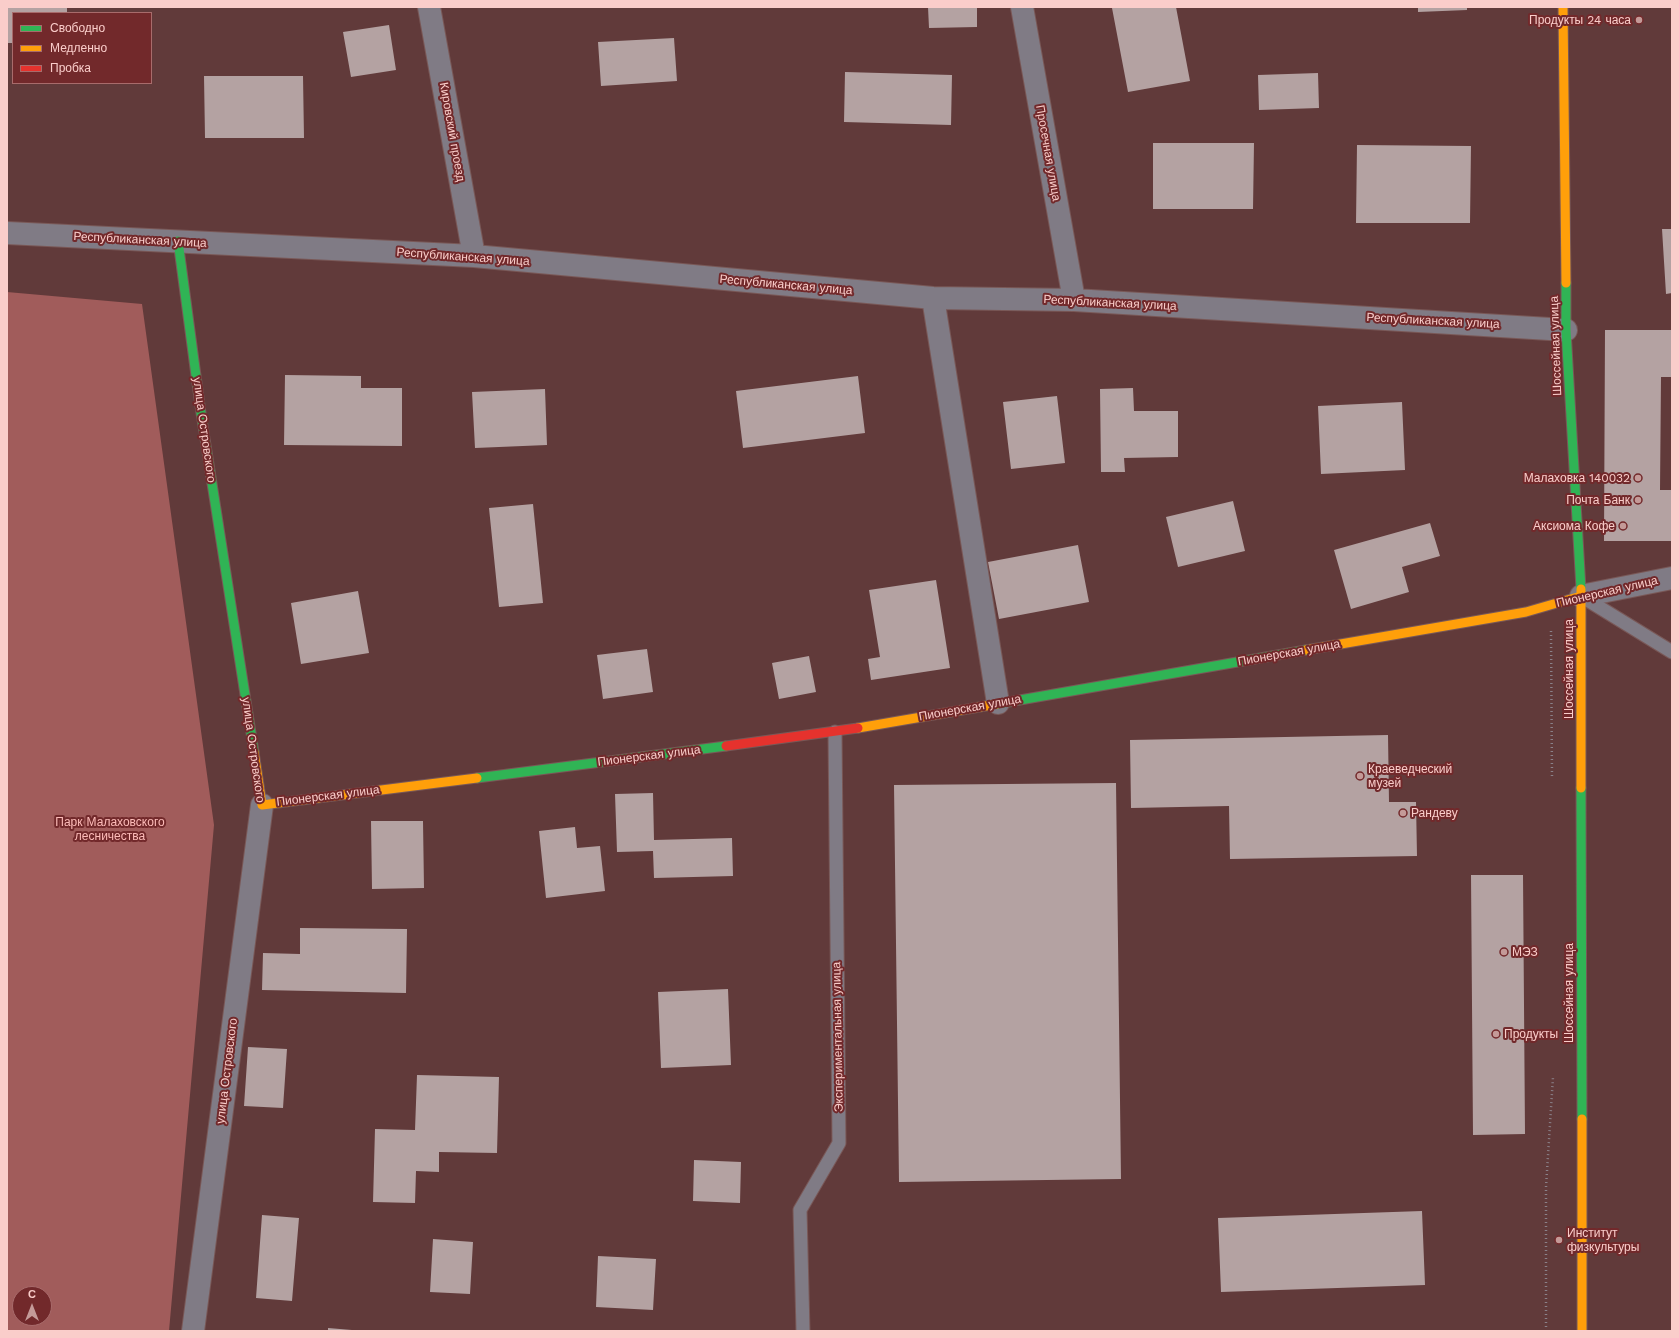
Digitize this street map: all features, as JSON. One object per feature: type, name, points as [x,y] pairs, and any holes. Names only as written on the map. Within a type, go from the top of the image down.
[{"type":"street","name":"Кировский проезд","points":[[430,7],[474,256]]},
{"type":"street","name":"Просечная улица","points":[[1022,7],[1074,300]]},
{"type":"street","name":"Шоссейная улица","points":[[1563,7],[1566,330],[1581,596],[1582,1331]]},
{"type":"street","name":"Республиканская улица","points":[[7,233],[474,256],[933,298],[1074,300],[1566,330]]},
{"type":"street","name":"улица Островского","points":[[178,241],[201,413],[262,805],[193,1331]]},
{"type":"street","points":[[933,298],[998,702]]},
{"type":"street","name":"Пионерская улица","points":[[262,805],[835,732],[998,702],[1526,612],[1581,596],[1672,578]]},
{"type":"lane","points":[[1581,596],[1672,652]]},
{"type":"lane","name":"Экспериментальная улица","points":[[802,1331],[800,1210],[839,1143],[835,732]]},
{"type":"path","points":[[1546,1331],[1546,1187],[1553,1070]]},
{"type":"green space","name":"Парк Малаховского лесничества","points":[[7,292],[142,304],[214,825],[169,1331],[7,1331]]},
{"type":"building","points":[[7,7],[67,7],[67,12],[12,12],[12,43],[7,43]]},
{"type":"building","points":[[928,7],[977,7],[977,27],[929,28]]},
{"type":"building","points":[[1176,7],[1190,81],[1128,92],[1112,8]]},
{"type":"building","points":[[1418,7],[1467,7],[1467,10],[1418,12]]},
{"type":"building","points":[[389,25],[396,70],[351,77],[343,32]]},
{"type":"building","points":[[674,38],[677,81],[601,86],[598,42]]},
{"type":"building","points":[[845,72],[952,75],[951,125],[844,122]]},
{"type":"building","points":[[1318,73],[1319,108],[1259,110],[1258,75]]},
{"type":"building","points":[[204,76],[303,76],[304,138],[205,138]]},
{"type":"building","points":[[1153,143],[1254,143],[1253,209],[1153,209]]},
{"type":"building","points":[[1357,145],[1471,146],[1470,223],[1356,223]]},
{"type":"building","points":[[1662,229],[1672,229],[1672,293],[1666,294]]},
{"type":"building","points":[[1605,330],[1672,330],[1672,377],[1661,377],[1660,490],[1672,490],[1672,541],[1604,541]]},
{"type":"building","points":[[285,375],[361,376],[361,388],[402,388],[402,446],[284,445]]},
{"type":"building","points":[[858,376],[865,433],[743,448],[736,391]]},
{"type":"building","points":[[1133,388],[1134,411],[1178,411],[1178,457],[1124,458],[1125,472],[1101,472],[1100,389]]},
{"type":"building","points":[[545,389],[547,445],[475,448],[472,392]]},
{"type":"building","points":[[1057,396],[1065,463],[1011,469],[1003,402]]},
{"type":"building","points":[[1402,402],[1405,470],[1321,474],[1318,406]]},
{"type":"building","points":[[1233,501],[1245,551],[1178,567],[1166,517]]},
{"type":"building","points":[[533,504],[543,603],[499,607],[489,508]]},
{"type":"building","points":[[1430,523],[1440,556],[1402,567],[1409,592],[1351,609],[1334,550]]},
{"type":"building","points":[[1078,545],[1089,602],[999,619],[988,562]]},
{"type":"building","points":[[936,580],[950,668],[871,680],[868,659],[880,657],[869,590]]},
{"type":"building","points":[[358,591],[369,653],[301,664],[291,603]]},
{"type":"building","points":[[647,649],[653,692],[603,699],[597,655]]},
{"type":"building","points":[[809,656],[816,692],[779,699],[772,663]]},
{"type":"building","points":[[1388,735],[1389,802],[1416,802],[1417,856],[1230,859],[1229,806],[1131,808],[1130,740]]},
{"type":"building","points":[[1116,783],[1121,1179],[899,1182],[894,785]]},
{"type":"building","points":[[653,793],[654,840],[732,838],[733,876],[654,878],[653,851],[617,852],[615,794]]},
{"type":"building","points":[[371,821],[423,821],[424,888],[372,889]]},
{"type":"building","points":[[575,827],[577,848],[600,846],[605,891],[546,898],[539,831]]},
{"type":"building","points":[[1471,875],[1523,875],[1525,1134],[1473,1135]]},
{"type":"building","points":[[300,928],[407,929],[406,993],[262,990],[263,953],[300,954]]},
{"type":"building","points":[[728,989],[731,1065],[661,1068],[658,992]]},
{"type":"building","points":[[248,1047],[287,1049],[283,1108],[244,1106]]},
{"type":"building","points":[[417,1075],[499,1077],[497,1153],[439,1152],[439,1172],[416,1171],[415,1203],[373,1202],[375,1129],[415,1130]]},
{"type":"building","points":[[694,1160],[741,1162],[740,1203],[693,1201]]},
{"type":"building","points":[[1422,1211],[1425,1285],[1221,1292],[1218,1218]]},
{"type":"building","points":[[262,1215],[299,1218],[292,1301],[256,1298]]},
{"type":"building","points":[[433,1239],[473,1242],[470,1294],[430,1292]]},
{"type":"building","points":[[598,1256],[656,1259],[653,1310],[596,1307]]},
{"type":"building","points":[[328,1328],[352,1330],[352,1331],[328,1331]]},
{"type":"traffic: fast","points":[[178,241],[201,413],[254,752]]},
{"type":"traffic: fast","points":[[1566,283],[1566,330],[1581,589]]},
{"type":"traffic: fast","points":[[997,704],[1306,650]]},
{"type":"traffic: fast","points":[[477,778],[726,746]]},
{"type":"traffic: fast","points":[[1581,788],[1582,1119]]},
{"type":"traffic: slow","points":[[1563,7],[1566,283]]},
{"type":"traffic: slow","points":[[1581,589],[1581,788]]},
{"type":"traffic: slow","points":[[1306,650],[1526,612],[1581,596]]},
{"type":"traffic: slow","points":[[858,728],[997,704]]},
{"type":"traffic: slow","points":[[254,752],[262,805],[477,778]]},
{"type":"traffic: slow","points":[[1582,1119],[1582,1331]]},
{"type":"traffic: jam","points":[[726,746],[858,728]]},
{"type":"place","name":"Продукты 24 часа","points":[[1639,20]]},
{"type":"place","name":"Малаховка 140032","points":[[1638,478]]},
{"type":"place","name":"Почта Банк","points":[[1638,500]]},
{"type":"place","name":"Аксиома Кофе","points":[[1623,526]]},
{"type":"place","name":"Краеведческий музей","points":[[1360,776]]},
{"type":"place","name":"Рандеву","points":[[1403,813]]},
{"type":"place","name":"МЭЗ","points":[[1504,952]]},
{"type":"place","name":"Продукты","points":[[1496,1034]]},
{"type":"place","name":"Институт физкультуры","points":[[1559,1240]]}]
